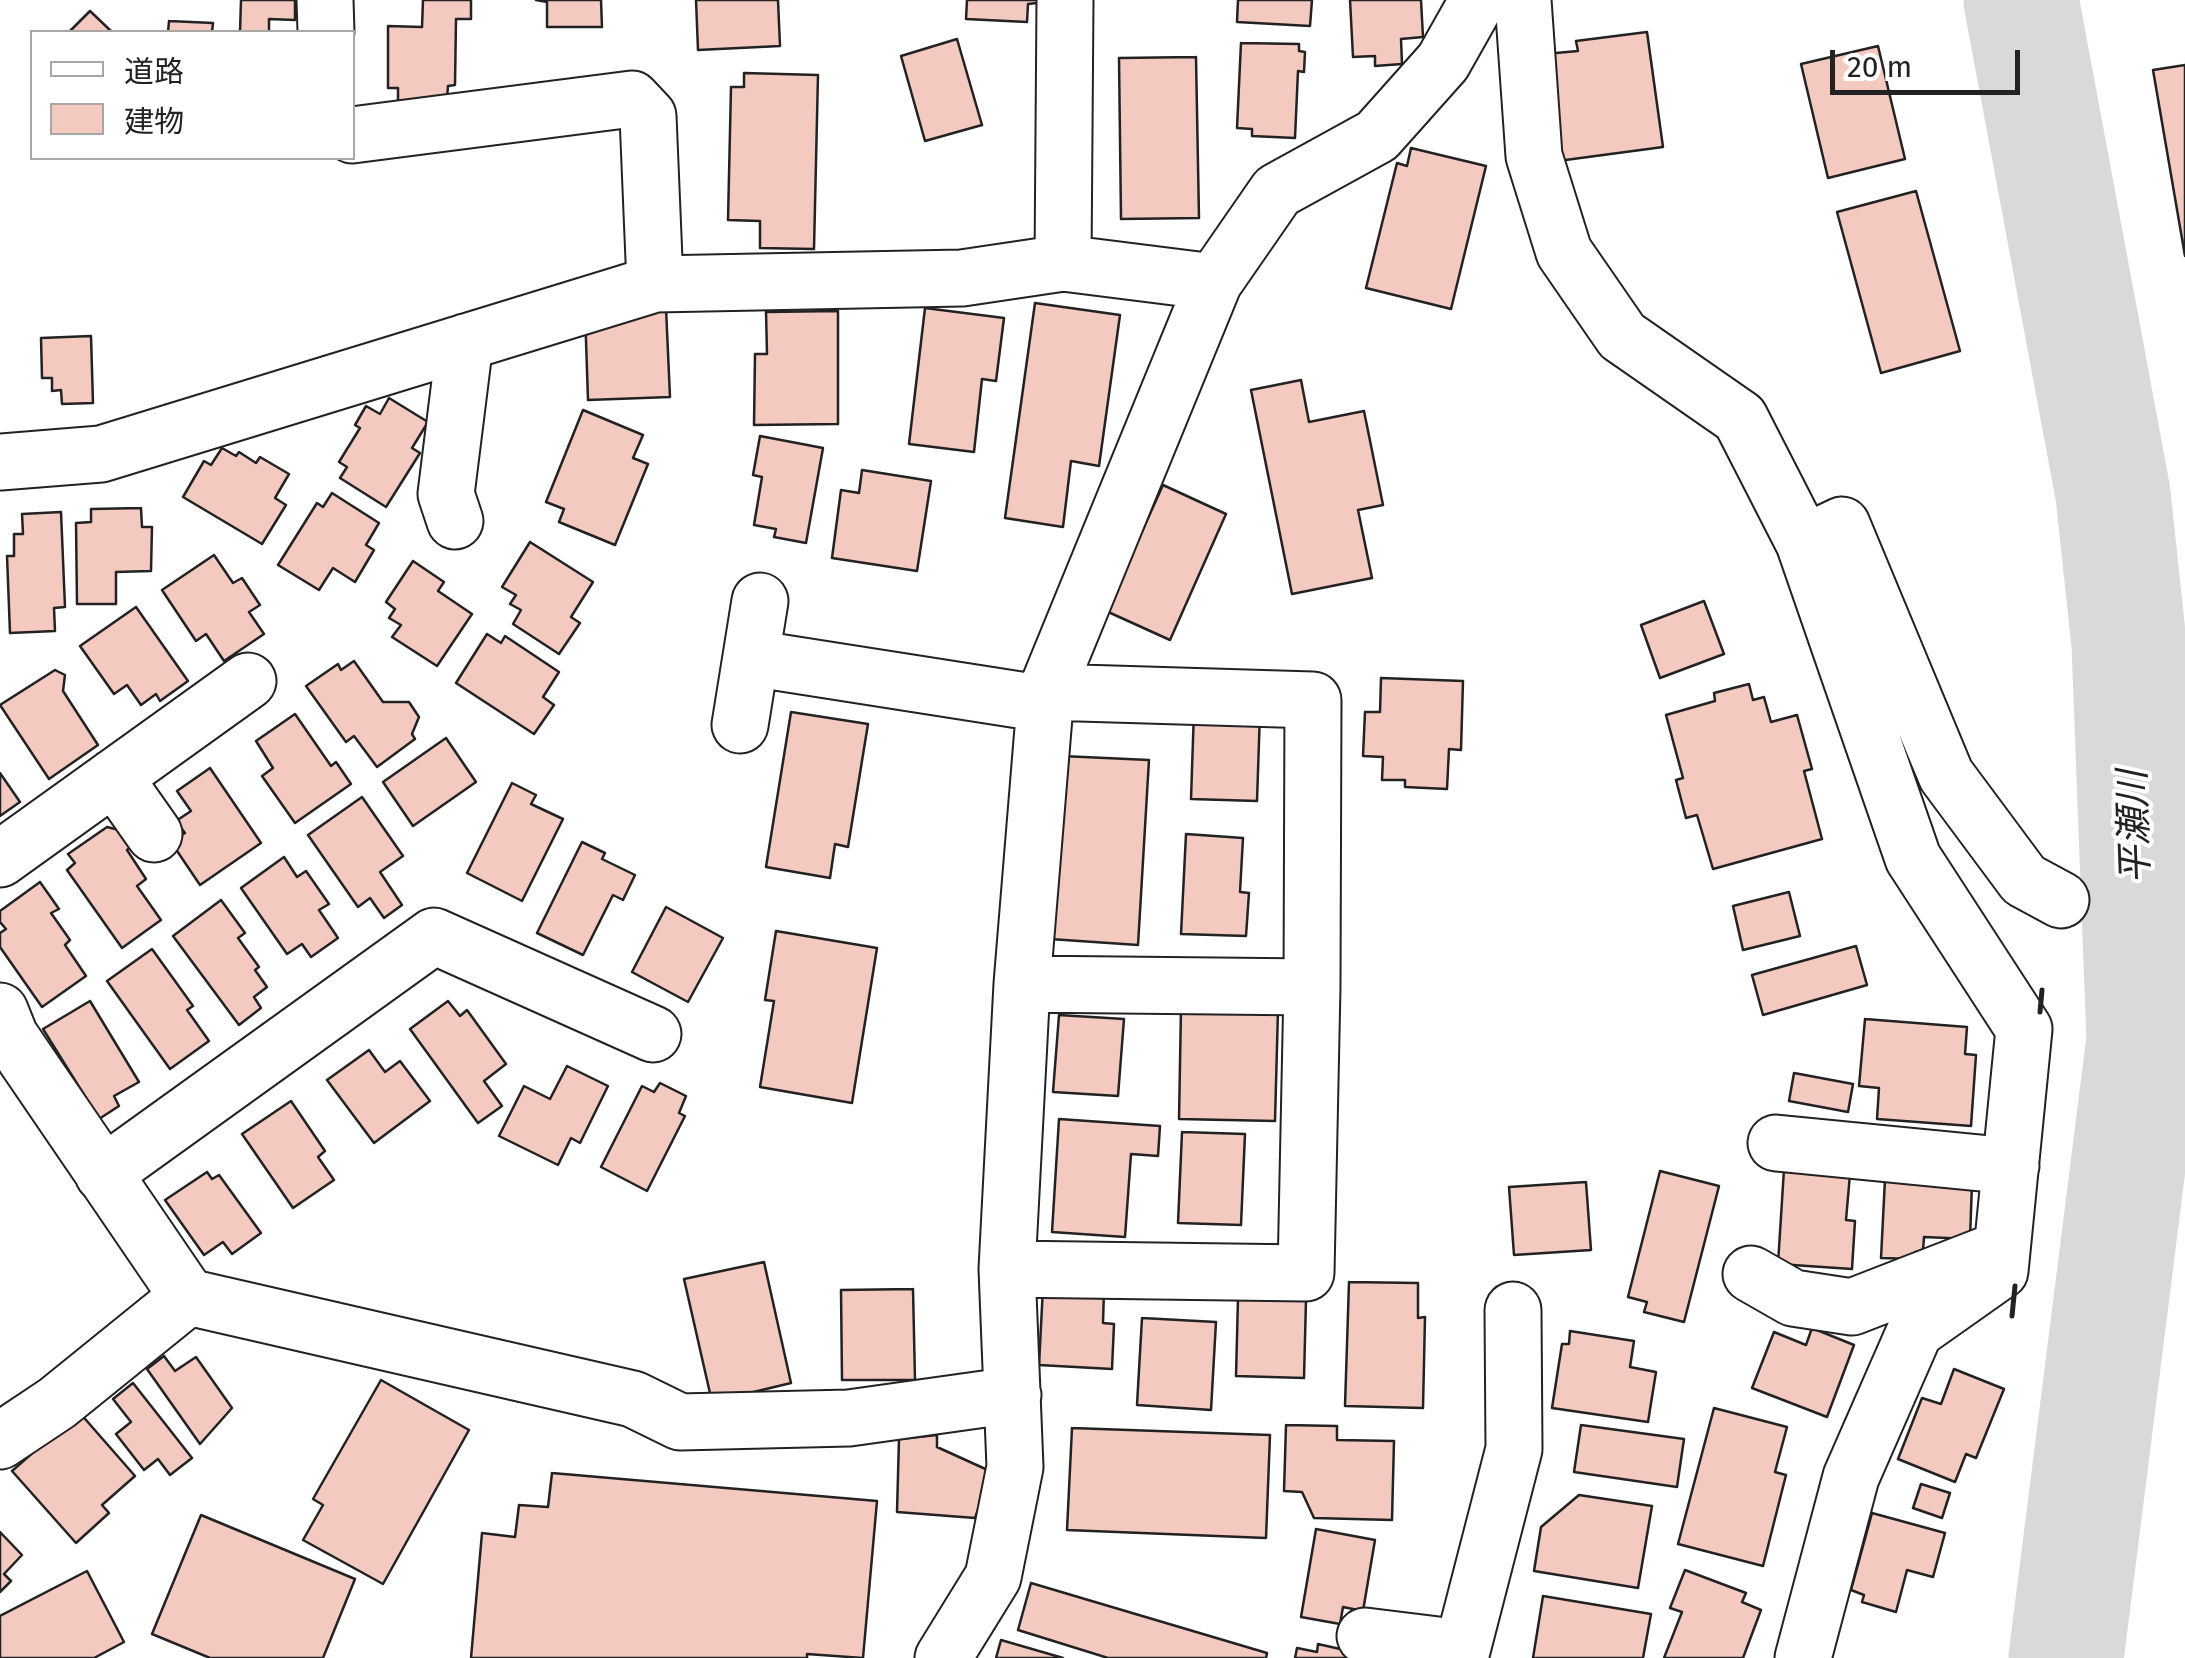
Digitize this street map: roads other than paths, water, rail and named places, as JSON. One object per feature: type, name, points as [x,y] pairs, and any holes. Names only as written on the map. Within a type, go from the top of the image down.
[{"type":"street","points":[[326,0],[326,30]]},
{"type":"street","points":[[1063,262],[1066,0]]},
{"type":"street","points":[[943,1658],[992,1577],[1015,1467],[1007,1269],[1022,984],[1046,698],[1214,282],[1277,192],[1376,136],[1444,62],[1478,0]]},
{"type":"street","points":[[1522,0],[1534,156],[1564,252],[1622,336],[1740,418],[1804,543],[1913,858],[2024,1029],[2000,1271],[1915,1331],[1852,1478],[1804,1658]]},
{"type":"street","points":[[355,135],[632,99],[648,116],[656,284]]},
{"type":"street","points":[[0,462],[101,454],[656,284],[962,278],[1063,262],[1214,282]]},
{"type":"street","points":[[454,521],[446,494],[465,342]]},
{"type":"street","points":[[1804,543],[1842,525],[1946,774],[2024,880],[2061,900]]},
{"type":"street","points":[[740,725],[760,601]]},
{"type":"street","points":[[751,658],[1046,698],[1313,700],[1306,1273],[1007,1269]]},
{"type":"street","points":[[0,859],[248,681]]},
{"type":"street","points":[[114,777],[154,834]]},
{"type":"street","points":[[103,1174],[434,936],[653,1034]]},
{"type":"street","points":[[1022,984],[1312,988]]},
{"type":"street","points":[[0,1011],[10,1036],[188,1297],[633,1400],[680,1422],[849,1418],[1013,1395]]},
{"type":"street","points":[[1776,1143],[2010,1166]]},
{"type":"street","points":[[1751,1274],[1793,1298],[1852,1307],[2002,1249]]},
{"type":"street","points":[[0,1441],[57,1403],[188,1297]]},
{"type":"street","points":[[1365,1636],[1462,1653],[1514,1448],[1514,1310]]},
{"type":"waterway","name":"平瀬川","points":[[2021,0],[2113,494],[2129,644],[2144,1040],[2066,1658]]}]
